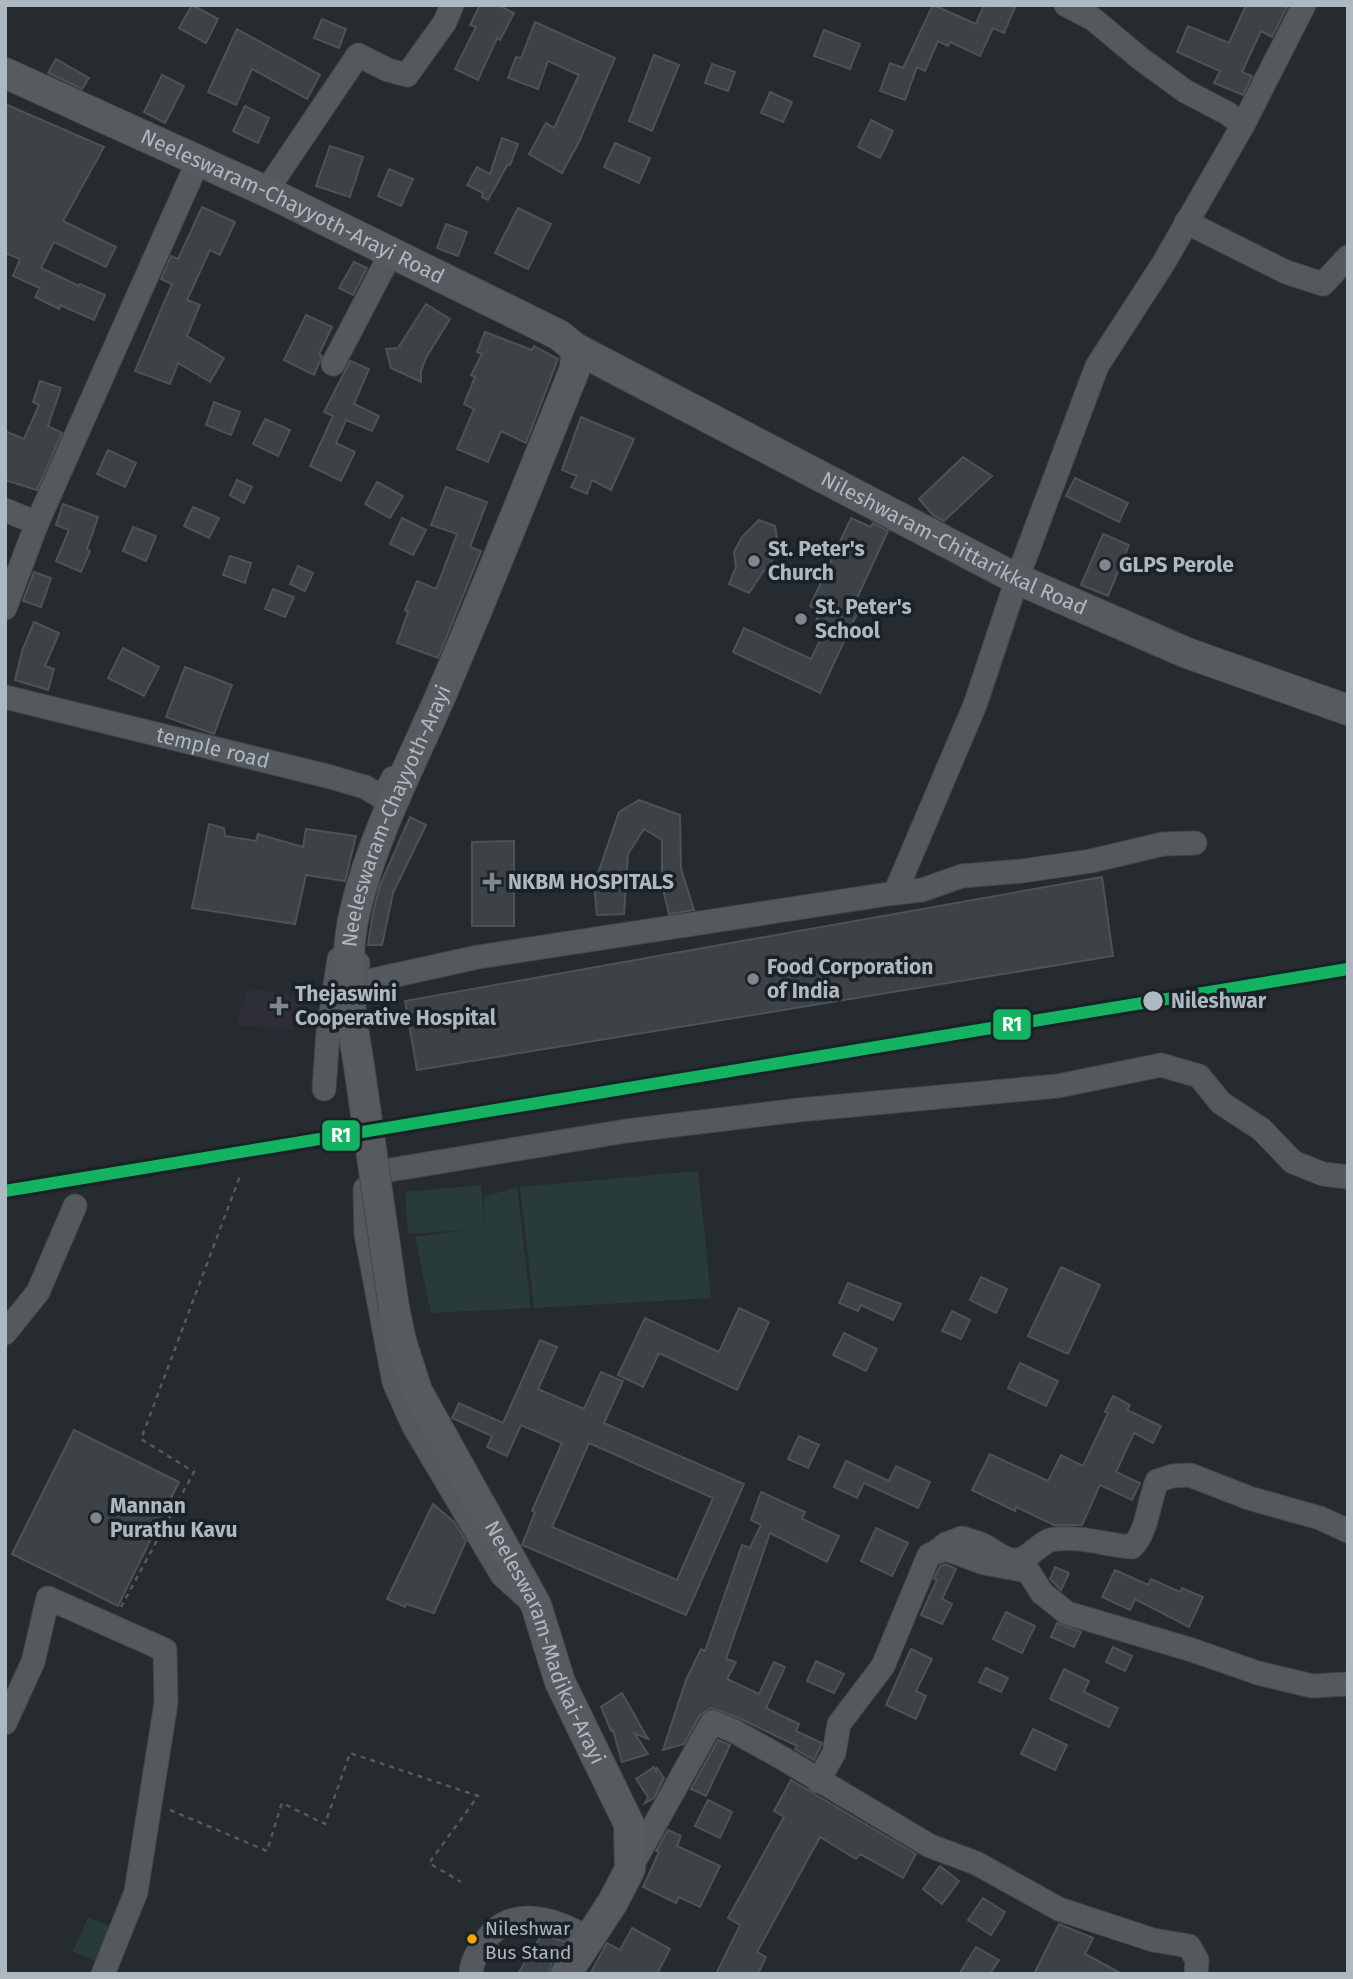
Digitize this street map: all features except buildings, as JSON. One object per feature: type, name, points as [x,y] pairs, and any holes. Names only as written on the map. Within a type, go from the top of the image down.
[{"type":"main road","name":"Neeleswaram-Chayyoth-Arayi Road","points":[[5,73],[272,194],[559,334],[575,348]]},
{"type":"main road","name":"Nileshwaram-Chittarikkal Road","points":[[575,348],[1017,579],[1187,653],[1348,710]]},
{"type":"main road","name":"Neeleswaram-Chayyoth-Arayi","points":[[394,1308],[350,1015],[347,979],[355,908],[393,790],[489,583],[569,384],[576,360],[575,348]]},
{"type":"main road","name":"Neeleswaram-Madikai-Arayi","points":[[394,1308],[417,1391],[536,1605],[560,1682],[629,1824],[630,1869],[613,1902],[566,1974]]},
{"type":"street","points":[[272,194],[273,181],[358,55],[388,70],[407,75],[444,22],[452,5]]},
{"type":"street","points":[[1066,5],[1093,19],[1185,91],[1227,113],[1243,125]]},
{"type":"street","points":[[895,893],[975,705],[1017,579],[1097,366],[1163,264],[1243,125],[1304,5]]},
{"type":"street","points":[[5,608],[37,523],[198,161]]},
{"type":"street","points":[[1186,222],[1286,272],[1324,284],[1348,257]]},
{"type":"street","points":[[333,364],[391,253]]},
{"type":"street","points":[[5,510],[37,523]]},
{"type":"street","name":"temple road","points":[[5,697],[365,787],[393,790]]},
{"type":"street","points":[[324,1089],[334,993],[355,876],[393,790],[414,787],[362,906],[355,984],[478,957],[922,890],[962,876],[1091,861],[1163,844],[1195,843]]},
{"type":"street","points":[[536,1605],[502,1575],[413,1425],[394,1382],[366,1234],[365,1189],[384,1171],[639,1130],[800,1110],[1058,1086],[1161,1065],[1199,1076],[1221,1103],[1261,1129],[1293,1162],[1323,1174],[1348,1177]]},
{"type":"street","points":[[5,1333],[38,1292],[75,1206]]},
{"type":"street","points":[[934,1553],[946,1544],[962,1538],[1014,1560],[1028,1556],[1038,1546],[1053,1539],[1082,1539],[1132,1547],[1141,1538],[1157,1481],[1172,1476],[1190,1475],[1249,1498],[1320,1518],[1348,1531]]},
{"type":"street","points":[[818,1781],[834,1753],[838,1724],[883,1666],[929,1555],[946,1549],[984,1563],[1028,1571],[1042,1593],[1067,1613],[1180,1646],[1258,1673],[1312,1686],[1348,1684]]},
{"type":"street","points":[[5,1723],[33,1662],[48,1598],[165,1650],[166,1703],[136,1892],[103,1974]]},
{"type":"street","points":[[630,1869],[712,1722],[734,1731],[930,1846],[975,1863],[1059,1909],[1153,1940],[1189,1946],[1197,1960],[1196,1974]]},
{"type":"street","points":[[471,1974],[471,1961],[492,1932],[517,1918],[544,1918],[566,1925],[588,1938]]},
{"type":"path","points":[[111,1626],[194,1472],[141,1439],[240,1176]]},
{"type":"path","points":[[150,1802],[267,1851],[282,1803],[325,1824],[350,1753],[478,1796],[429,1863],[461,1882]]},
{"type":"shaded area","name":"Thejaswini Cooperative Hospital","points":[[247,988],[317,999],[314,1014],[293,1014],[293,1030],[236,1025]]},
{"type":"shaded area","points":[[698,1171],[711,1298],[534,1308],[520,1187]]},
{"type":"shaded area","points":[[481,1185],[485,1226],[484,1197],[517,1187],[531,1308],[431,1313],[415,1237],[465,1230],[408,1234],[405,1192]]},
{"type":"shaded area","points":[[88,1917],[128,1934],[113,1968],[73,1952]]},
{"type":"transit line","name":"R1","points":[[5,1191],[1348,969]]},
{"type":"place","name":"St. Peter's Church","points":[[754,561]]},
{"type":"place","name":"GLPS Perole","points":[[1105,565]]},
{"type":"place","name":"St. Peter's School","points":[[801,619]]},
{"type":"place","name":"NKBM HOSPITALS","points":[[492,882]]},
{"type":"place","name":"Food Corporation of India","points":[[753,979]]},
{"type":"place","name":"Nileshwar","points":[[1153,1001]]},
{"type":"place","name":"Thejaswini Cooperative Hospital","points":[[279,1006]]},
{"type":"place","name":"Mannan Purathu Kavu","points":[[96,1518]]},
{"type":"place","name":"Nileshwar Bus Stand","points":[[472,1939]]}]
